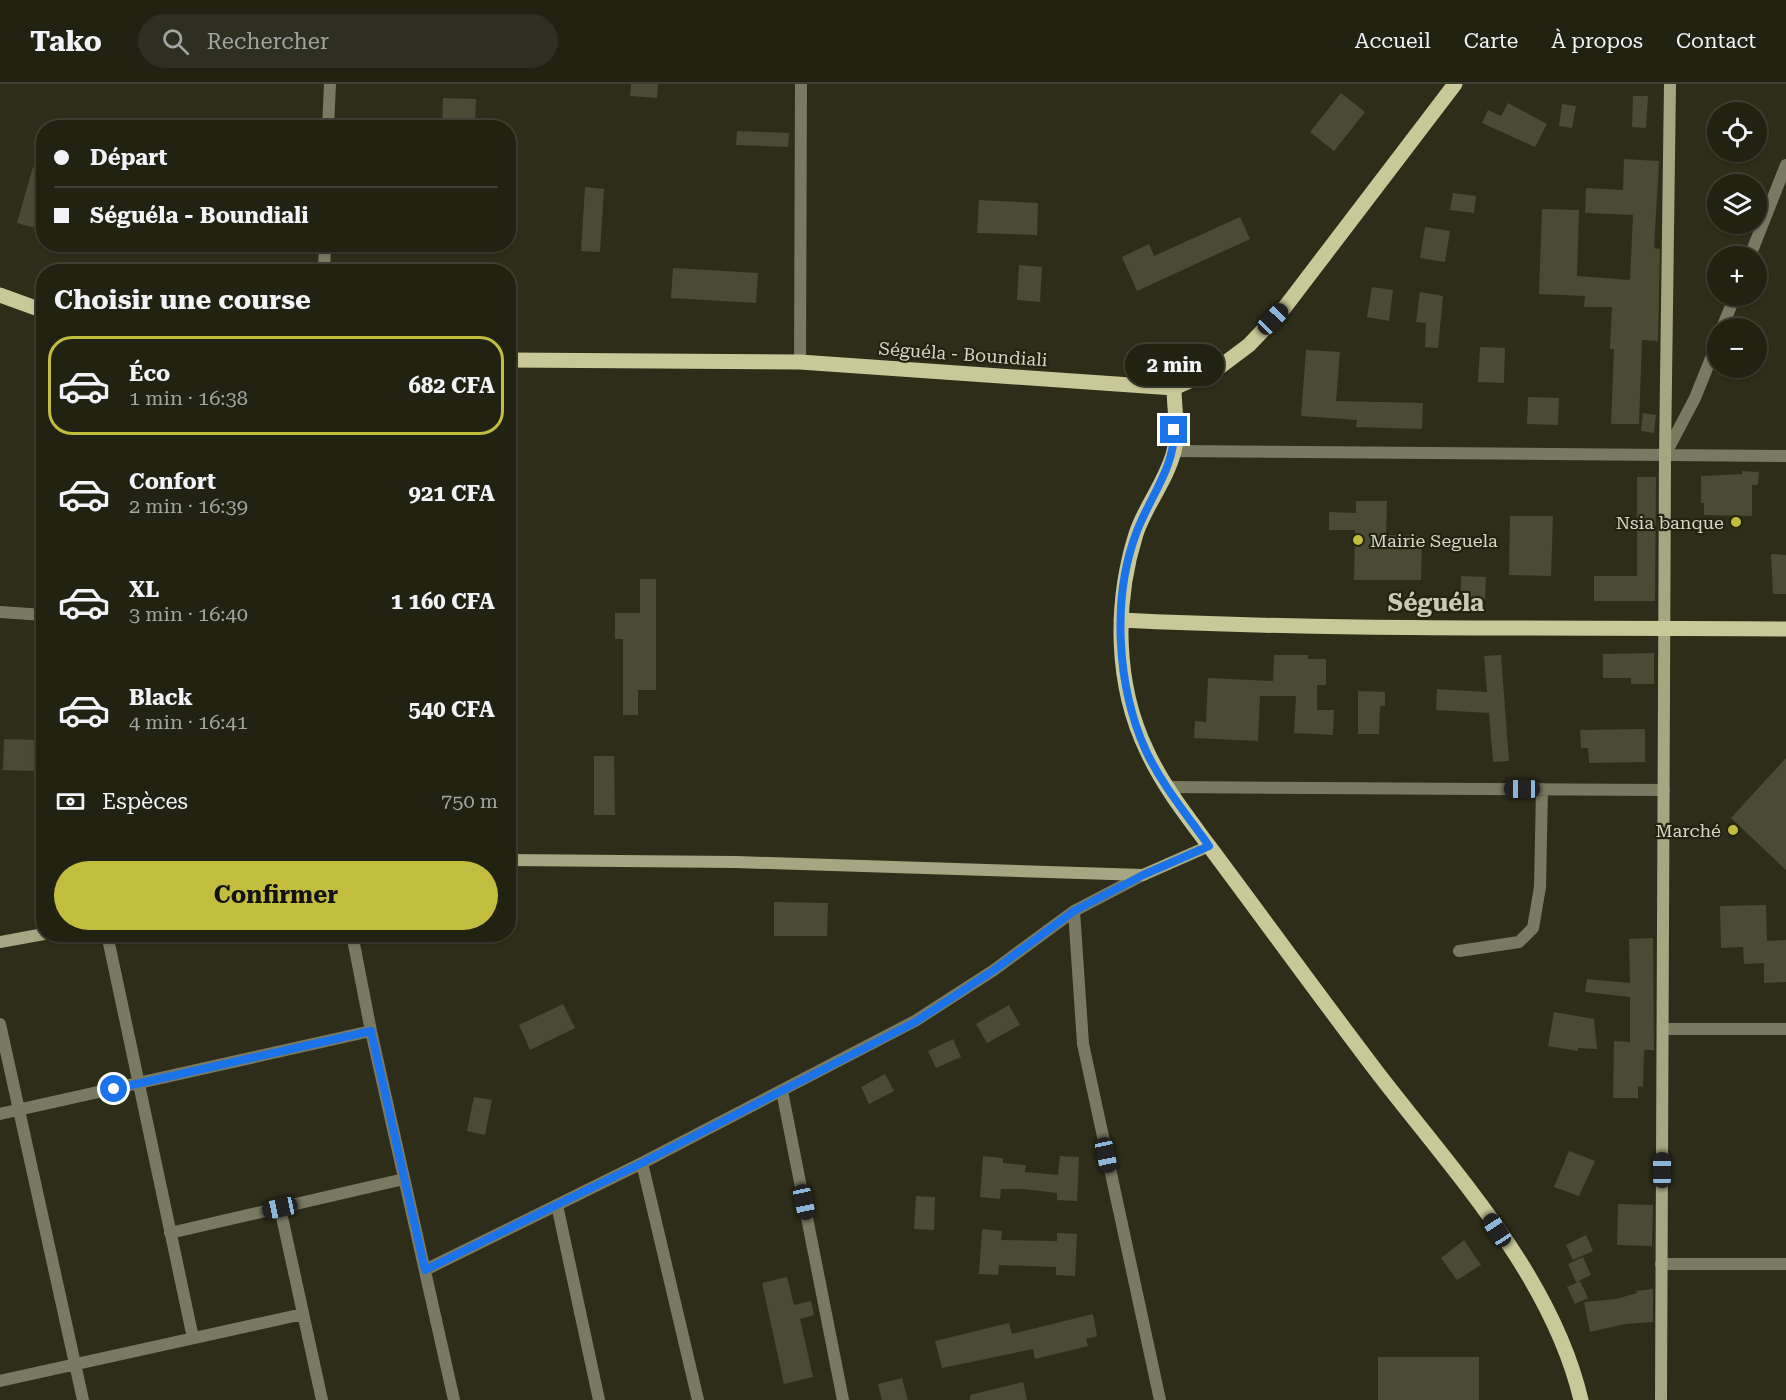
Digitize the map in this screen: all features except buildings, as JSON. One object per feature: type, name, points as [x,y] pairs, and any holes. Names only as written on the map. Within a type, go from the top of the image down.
[{"type":"main road","points":[[1455,84],[1285,307],[1249,345],[1217,369],[1174,388],[1175,451],[1136,533],[1126,578],[1121,620],[1121,655],[1130,704],[1146,750],[1166,787],[1486,1212],[1543,1300],[1560,1332],[1573,1366],[1581,1400]]},
{"type":"main road","points":[[0,295],[36,308]]},
{"type":"main road","name":"Séguéla - Boundiali","points":[[516,360],[800,362],[1174,388]]},
{"type":"main road","points":[[1121,620],[1257,627],[1786,629]]},
{"type":"street","points":[[328,120],[330,84]]},
{"type":"street","points":[[800,362],[801,84]]},
{"type":"street","points":[[1661,1400],[1665,454],[1670,84]]},
{"type":"street","points":[[1754,246],[1786,165]]},
{"type":"street","points":[[1665,454],[1695,398],[1707,368]]},
{"type":"street","points":[[1175,451],[1786,456]]},
{"type":"street","points":[[0,612],[36,614]]},
{"type":"street","points":[[1166,787],[1664,790]]},
{"type":"street","points":[[1459,951],[1519,942],[1533,928],[1540,887],[1542,789]]},
{"type":"street","points":[[425,1270],[642,1163],[915,1022],[994,970],[1074,911],[1143,875],[1209,846]]},
{"type":"street","points":[[516,861],[736,861],[1143,875]]},
{"type":"street","points":[[1074,911],[1083,1044],[1160,1400]]},
{"type":"street","points":[[0,942],[36,935]]},
{"type":"street","points":[[109,942],[137,1084],[193,1338]]},
{"type":"street","points":[[354,942],[371,1031],[454,1400]]},
{"type":"street","points":[[0,1024],[84,1400]]},
{"type":"street","points":[[1663,1029],[1786,1029]]},
{"type":"street","points":[[0,1114],[371,1031]]},
{"type":"street","points":[[782,1091],[843,1400]]},
{"type":"street","points":[[642,1163],[698,1400]]},
{"type":"street","points":[[170,1233],[404,1179]]},
{"type":"street","points":[[557,1205],[599,1400]]},
{"type":"street","points":[[280,1208],[322,1400]]},
{"type":"street","points":[[1661,1264],[1786,1264]]},
{"type":"street","points":[[0,1381],[303,1314]]},
{"type":"place","name":"Nsia banque","points":[[1736,522]]},
{"type":"place","name":"Mairie Seguela","points":[[1358,540]]},
{"type":"place","name":"Marché","points":[[1733,830]]},
{"type":"district","name":"Séguéla","points":[[1436,603]]},
{"type":"route","points":[[114,1089],[371,1031],[425,1270],[642,1163],[915,1022],[994,970],[1074,911],[1143,875],[1209,846],[1166,787],[1146,750],[1130,704],[1121,655],[1121,620],[1126,578],[1136,533],[1175,451],[1174,430]]}]
